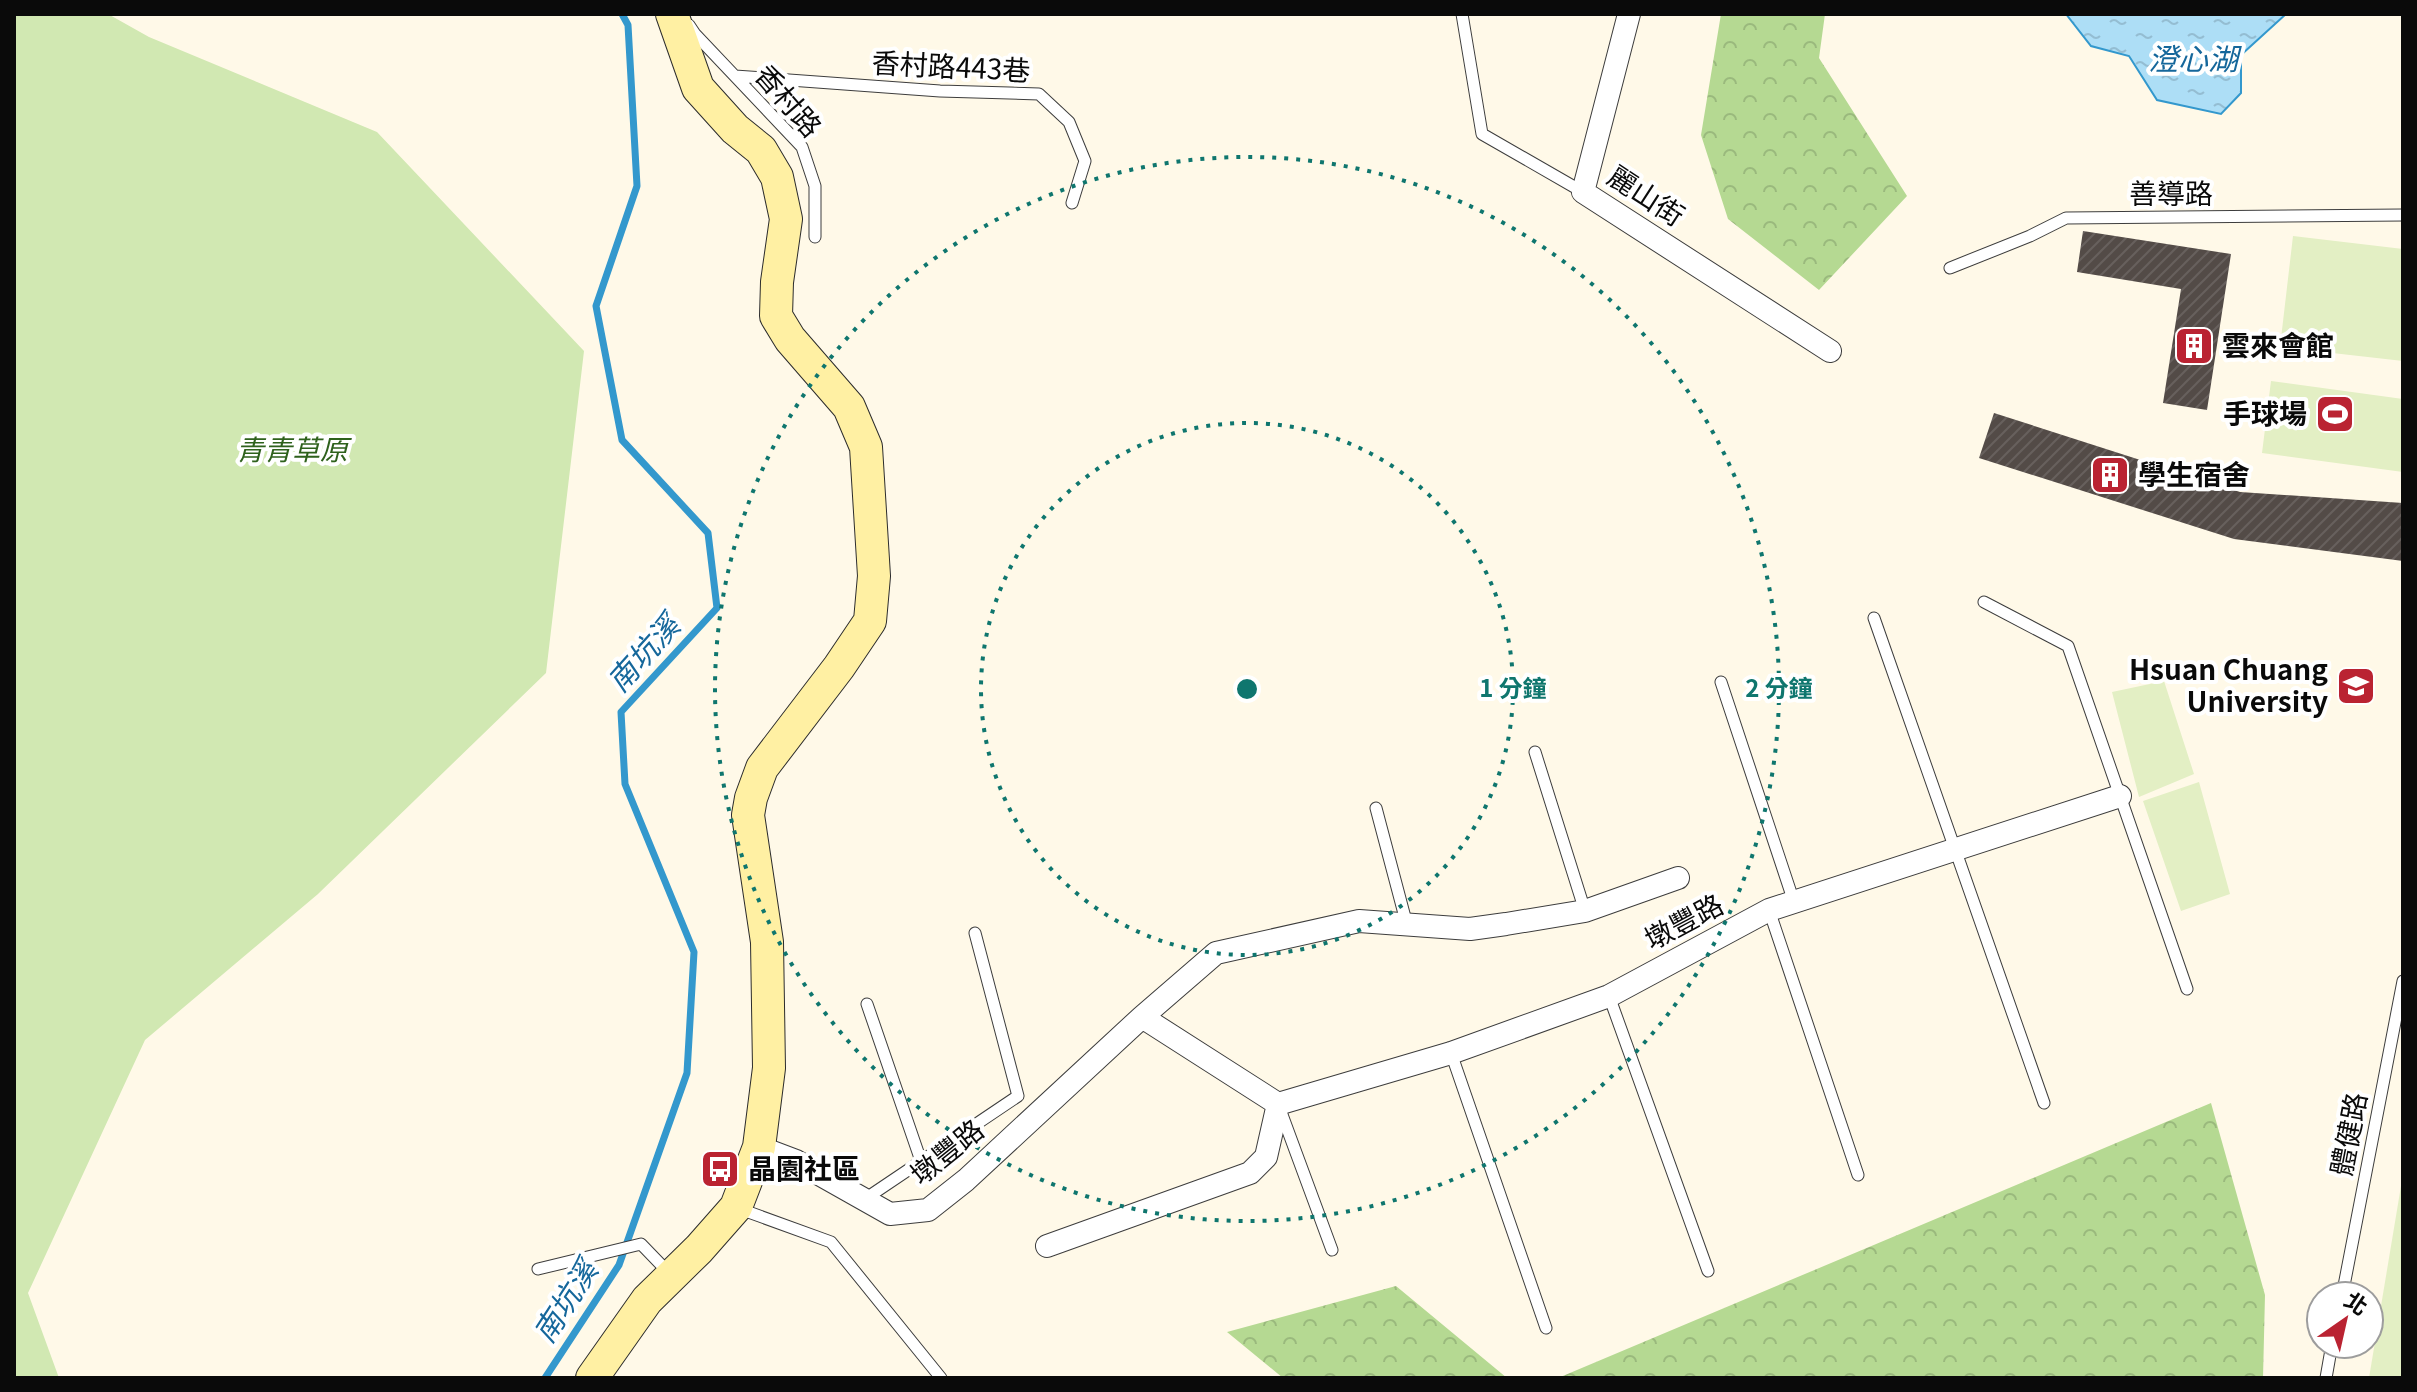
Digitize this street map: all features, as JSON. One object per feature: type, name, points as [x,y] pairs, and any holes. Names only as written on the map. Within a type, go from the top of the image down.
[{"type":"street","points":[[592,1378],[647,1300],[736,1207],[759,1147],[769,1068],[767,942],[748,815],[751,798],[762,768],[870,621],[874,576],[866,447],[849,407],[790,339],[776,316],[777,282],[786,219],[777,177],[761,150],[735,129],[698,88],[672,14]]},
{"type":"street","name":"麗山街","points":[[1629,14],[1583,192],[1830,351]]},
{"type":"street","name":"墩豐路","points":[[1278,1104],[1451,1053],[1609,996],[1769,910],[2120,796]]},
{"type":"street","name":"墩豐路","points":[[759,1147],[796,1161],[890,1214],[928,1210],[966,1180],[1216,953],[1359,921],[1470,929],[1585,911],[1678,878]]},
{"type":"street","points":[[1047,1246],[1250,1173],[1266,1157],[1278,1104],[1142,1017]]},
{"type":"lane","name":"香村路","points":[[682,14],[695,34],[802,147],[815,186],[815,237]]},
{"type":"lane","points":[[1462,14],[1482,134],[1583,192]]},
{"type":"lane","name":"香村路443巷","points":[[735,76],[940,91],[1039,94],[1069,122],[1085,161],[1072,203]]},
{"type":"lane","name":"善導路","points":[[1950,268],[2066,218],[2403,215]]},
{"type":"lane","points":[[1984,602],[2068,646],[2187,989]]},
{"type":"lane","points":[[1874,618],[2044,1103]]},
{"type":"lane","points":[[1721,682],[1794,902]]},
{"type":"lane","points":[[1535,752],[1585,911]]},
{"type":"lane","points":[[1376,808],[1407,925]]},
{"type":"lane","points":[[1769,910],[1858,1175]]},
{"type":"lane","points":[[864,1199],[1018,1096],[975,933]]},
{"type":"lane","name":"體健路","points":[[2345,1280],[2403,981]]},
{"type":"lane","points":[[1609,996],[1708,1271]]},
{"type":"lane","points":[[867,1004],[921,1161]]},
{"type":"lane","points":[[1451,1053],[1546,1328]]},
{"type":"lane","points":[[1278,1104],[1332,1250]]},
{"type":"lane","points":[[736,1207],[831,1242],[941,1378]]},
{"type":"lane","points":[[538,1269],[641,1244],[672,1276]]},
{"type":"green space","name":"青青草原","points":[[14,14],[108,14],[149,37],[377,132],[584,351],[546,673],[318,894],[145,1040],[28,1293],[59,1378],[14,1378]]},
{"type":"green space","points":[[1721,14],[1825,14],[1819,58],[1907,196],[1819,290],[1728,219],[1701,135]]},
{"type":"green space","points":[[2293,236],[2403,249],[2403,361],[2280,347]]},
{"type":"green space","name":"手球場","points":[[2271,381],[2403,399],[2403,472],[2262,453]]},
{"type":"green space","points":[[2164,681],[2194,774],[2139,797],[2112,692]]},
{"type":"green space","points":[[2199,782],[2230,894],[2181,911],[2143,801]]},
{"type":"green space","points":[[2211,1103],[2265,1295],[2263,1378],[1558,1378]]},
{"type":"green space","points":[[2403,1174],[2403,1378],[2369,1378],[2372,1360],[2385,1360],[2385,1282]]},
{"type":"green space","points":[[1396,1286],[1507,1378],[1283,1378],[1227,1332]]},
{"type":"water","name":"澄心湖","points":[[2066,14],[2286,14],[2241,55],[2241,93],[2221,114],[2157,100],[2129,56],[2091,46]]},
{"type":"building","name":"雲來會館","points":[[2083,231],[2231,254],[2207,410],[2163,403],[2181,289],[2077,272]]},
{"type":"building","name":"學生宿舍","points":[[1994,413],[2240,492],[2403,503],[2403,561],[2234,539],[1979,458]]},
{"type":"waterway","name":"南坑溪","points":[[545,1378],[619,1265],[687,1073],[694,952],[625,784],[621,712],[717,608],[708,533],[622,440],[596,306],[637,186],[628,25],[622,14]]},
{"type":"place","name":"雲來會館","points":[[2194,346]]},
{"type":"place","name":"手球場","points":[[2335,414]]},
{"type":"place","name":"學生宿舍","points":[[2110,475]]},
{"type":"place","name":"Hsuan Chuang University","points":[[2356,686]]},
{"type":"place","name":"晶園社區","points":[[720,1169]]}]
